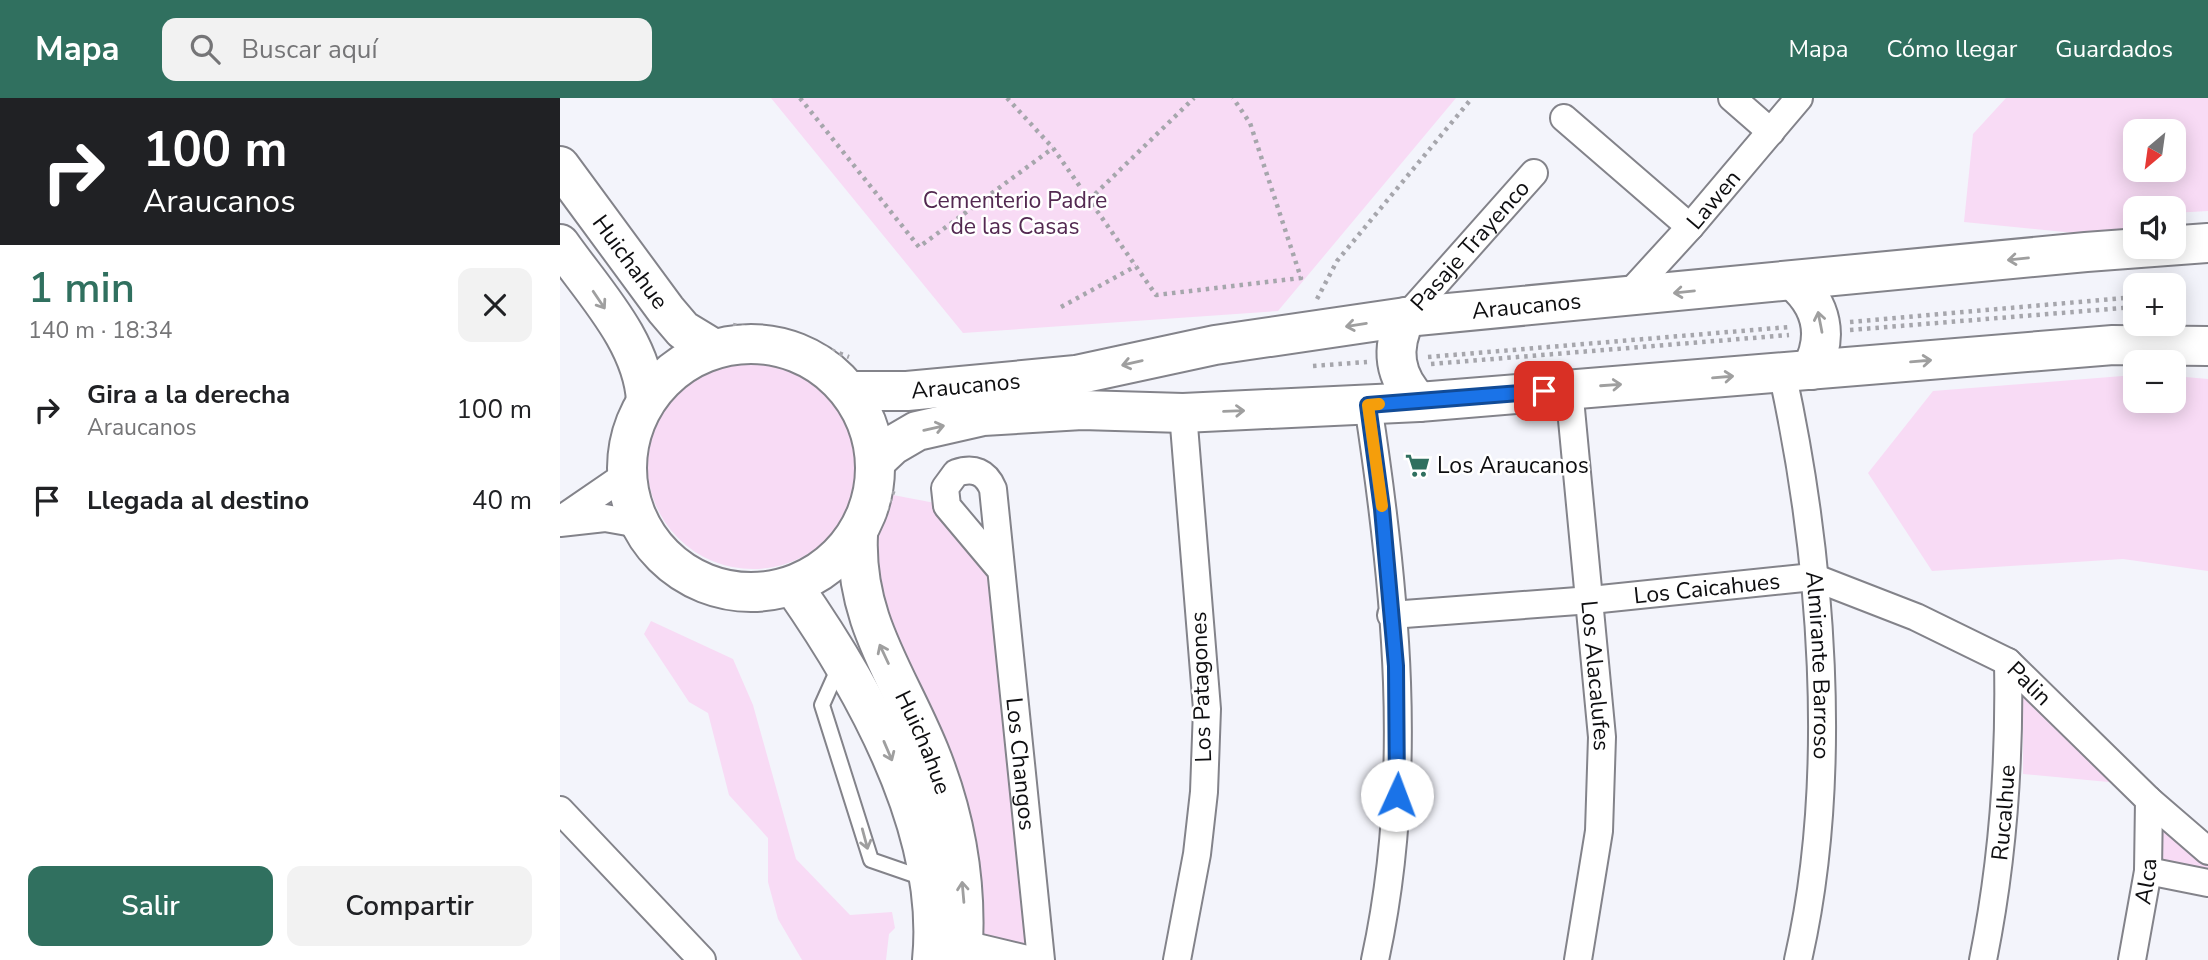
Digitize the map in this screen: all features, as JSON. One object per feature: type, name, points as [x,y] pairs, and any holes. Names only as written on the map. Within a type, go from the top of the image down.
[{"type":"main road","name":"Huichahue","points":[[560,166],[657,300],[683,330],[711,347]]},
{"type":"main road","name":"Araucanos","points":[[849,391],[907,391],[1020,382],[1076,374],[1214,345],[1308,349],[1406,317],[2086,252],[2208,243]]},
{"type":"main road","name":"Huichahue","points":[[560,244],[636,354],[645,380],[646,401]]},
{"type":"main road","points":[[1794,281],[1812,300],[1822,329],[1820,348],[1796,371]]},
{"type":"main road","points":[[1406,317],[1398,337],[1396,363],[1403,383],[1419,402]]},
{"type":"main road","name":"Araucanos","points":[[876,461],[893,445],[917,431],[983,416],[1082,410],[1183,413],[1368,405],[2113,345],[2208,346]]},
{"type":"main road","points":[[711,347],[780,347],[806,356],[830,371],[849,391],[868,424],[876,461],[872,499],[858,535],[840,557],[818,574],[793,586],[758,593],[710,585],[688,576],[660,553],[639,524],[630,499],[628,448],[635,423],[646,401],[670,374],[711,347]]},
{"type":"main road","name":"Huichahue","points":[[858,535],[858,579],[866,615],[928,750],[946,801],[961,869],[953,955]]},
{"type":"main road","name":"Huichahue","points":[[793,586],[842,660],[886,745],[921,843],[929,880],[953,955]]},
{"type":"street","points":[[1732,98],[1771,132]]},
{"type":"street","name":"Lawen","points":[[1626,298],[1799,98]]},
{"type":"street","points":[[1564,118],[1690,227]]},
{"type":"street","name":"Pasaje Trayenco","points":[[1406,317],[1534,173]]},
{"type":"street","name":"Almirante Barroso","points":[[1796,371],[1794,429],[1818,637],[1821,759],[1814,866],[1798,960]]},
{"type":"street","name":"Los Alacalufes","points":[[1569,388],[1602,737],[1602,796],[1578,960]]},
{"type":"street","points":[[1368,405],[1382,509],[1396,666],[1399,769],[1390,876],[1375,960]]},
{"type":"street","name":"Los Patagones","points":[[1177,960],[1197,854],[1204,792],[1207,709],[1183,413]]},
{"type":"street","points":[[560,521],[627,474]]},
{"type":"street","points":[[560,521],[605,518],[639,524]]},
{"type":"street","name":"Los Changos","points":[[1000,569],[1041,960]]},
{"type":"street","name":"Los Caicahues","points":[[1391,615],[1591,600],[1813,577]]},
{"type":"street","name":"Palin","points":[[1813,577],[1916,617],[2008,663],[2149,800],[2208,850]]},
{"type":"street","name":"Rucalhue","points":[[1983,960],[1996,887],[2007,786],[2008,663]]},
{"type":"street","name":"Alca","points":[[2132,960],[2148,872],[2149,800]]},
{"type":"street","points":[[560,810],[702,960]]},
{"type":"street","points":[[2148,872],[2208,883]]},
{"type":"street","points":[[953,955],[1031,960]]},
{"type":"lane","points":[[842,660],[821,705],[871,860],[929,880]]},
{"type":"path","points":[[800,98],[919,247],[1053,148]]},
{"type":"path","points":[[1007,98],[1053,148],[1156,295],[1301,278],[1250,124],[1233,98]]},
{"type":"path","points":[[1089,200],[1194,98]]},
{"type":"path","points":[[1396,363],[1308,349],[1317,302],[1328,273],[1472,98]]},
{"type":"path","points":[[1061,307],[1136,266]]},
{"type":"path","points":[[1822,329],[2123,298]]},
{"type":"path","points":[[1317,373],[1396,363],[2123,308]]},
{"type":"green space","name":"Cementerio Padre de las Casas","points":[[771,98],[1456,98],[1278,311],[963,333]]},
{"type":"green space","points":[[2006,98],[2208,98],[2208,211],[2186,212],[2186,196],[2123,196],[2123,234],[2114,237],[1964,222],[1973,134]]},
{"type":"green space","points":[[753,357],[793,366],[812,375],[828,388],[841,404],[850,423],[859,463],[850,503],[841,522],[828,538],[812,551],[793,560],[753,569],[713,560],[694,551],[678,538],[665,522],[656,503],[647,463],[656,423],[665,404],[678,388],[694,375],[713,366]]},
{"type":"green space","points":[[2123,376],[2123,413],[2186,413],[2186,377],[2208,379],[2208,571],[2123,559],[1932,571],[1868,473],[1933,391]]},
{"type":"green space","points":[[893,495],[935,503],[996,580],[1033,953],[972,936],[903,664],[871,550],[869,533]]},
{"type":"green space","points":[[651,621],[733,659],[753,705],[796,859],[850,915],[892,912],[895,928],[889,934],[886,960],[802,960],[778,919],[768,882],[768,838],[729,795],[708,713],[689,702],[644,634]]},
{"type":"green space","points":[[2023,691],[2119,783],[2023,774]]},
{"type":"green space","points":[[2157,817],[2208,861],[2208,875],[2156,865]]},
{"type":"slow traffic","points":[[1379,404],[1368,405],[1382,506]]},
{"type":"place","name":"Los Araucanos","points":[[1417,465]]},
{"type":"route","points":[[1397,795],[1399,769],[1396,666],[1382,509],[1368,405],[1544,391]]}]
